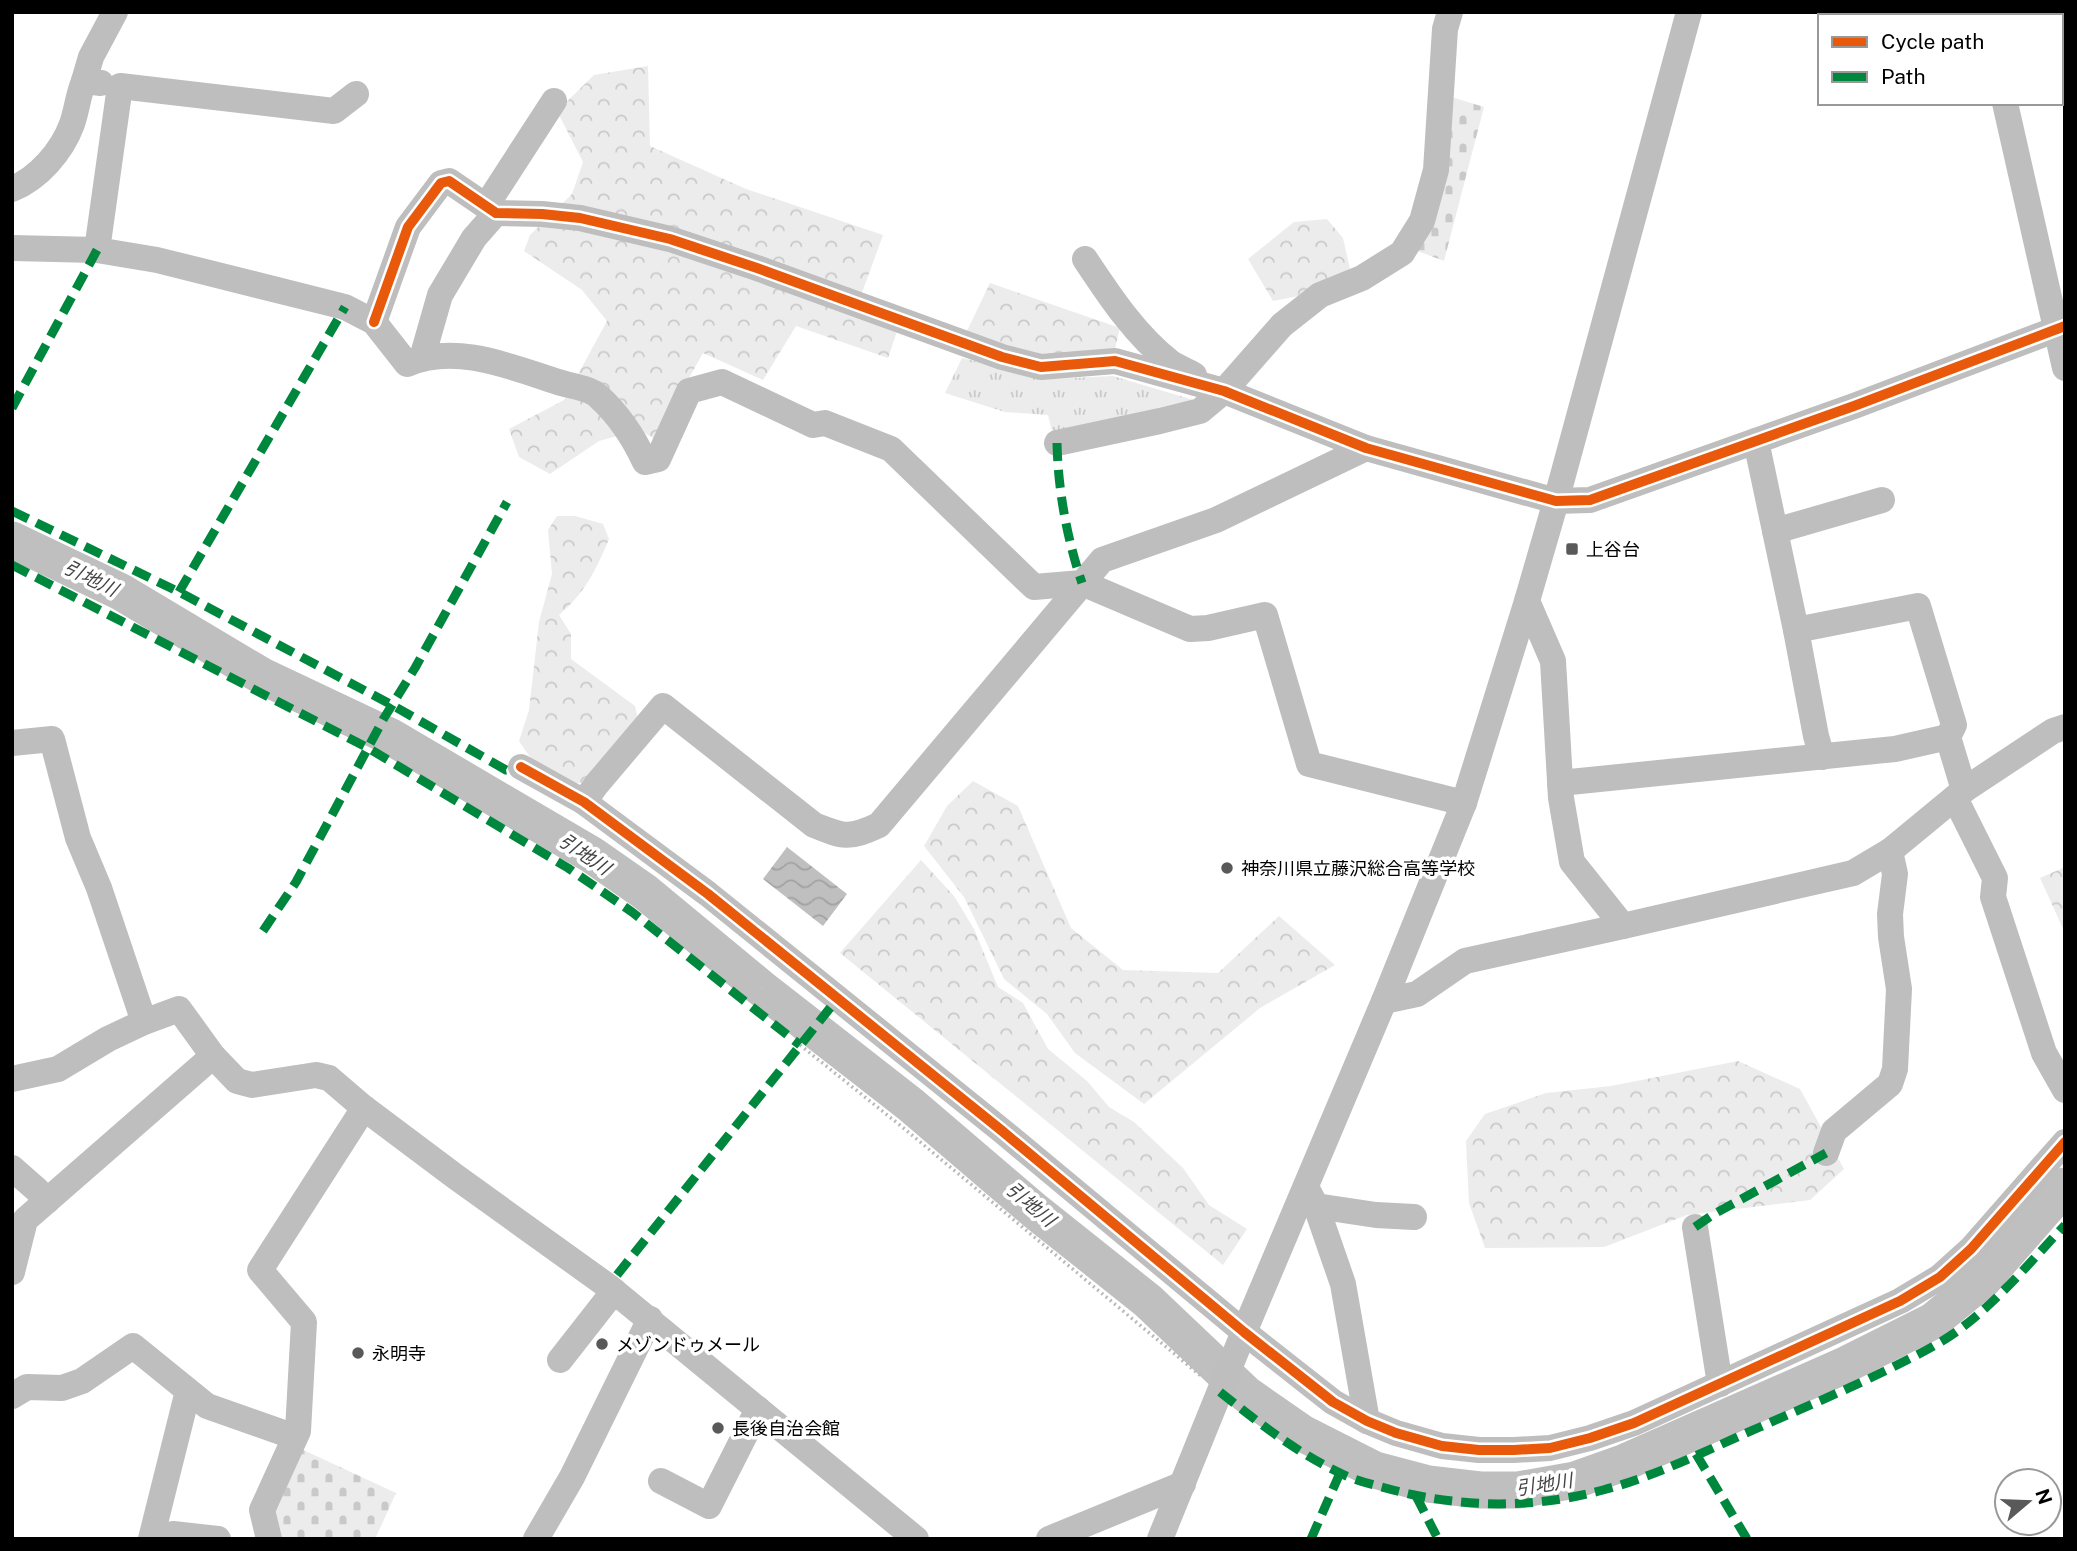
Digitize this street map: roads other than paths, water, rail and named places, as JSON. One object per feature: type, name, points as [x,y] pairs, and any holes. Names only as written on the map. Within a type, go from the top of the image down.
[{"type":"street","points":[[12,189],[35,176],[64,139],[72,124],[91,57],[115,12]]},
{"type":"street","points":[[1057,443],[1200,411],[1224,391],[1282,325],[1320,295],[1362,278],[1402,253],[1422,220],[1436,170],[1445,29],[1450,12]]},
{"type":"street","points":[[1160,1539],[1241,1338],[1311,1196],[1384,1001],[1464,803],[1556,500],[1689,12]]},
{"type":"street","points":[[84,81],[334,111],[356,94]]},
{"type":"street","points":[[97,250],[120,86]]},
{"type":"street","points":[[422,358],[440,295],[554,101]]},
{"type":"street","points":[[2005,105],[2060,328],[2065,368]]},
{"type":"street","points":[[374,322],[408,227],[441,183],[449,181],[491,209],[580,218],[670,239],[1002,357],[1041,367],[1115,362],[1224,391]]},
{"type":"street","points":[[12,248],[97,250],[157,260],[345,307],[374,322],[407,364],[422,358],[439,356],[487,360],[597,394],[634,440],[645,462],[658,459],[689,391],[722,382],[813,425],[825,423],[891,449],[1034,587],[1082,583],[1190,629],[1208,628],[1265,615],[1310,764],[1464,803]]},
{"type":"street","points":[[1085,259],[1111,299],[1171,362],[1224,391],[1366,449],[1556,500],[1590,500],[1854,406],[2060,328]]},
{"type":"street","points":[[1756,441],[1822,757]]},
{"type":"street","points":[[584,802],[663,706],[814,825],[836,834],[858,835],[879,825],[1102,560],[1216,520],[1366,449]]},
{"type":"street","points":[[1775,531],[1882,500]]},
{"type":"street","points":[[1527,601],[1553,660],[1561,797],[1572,862],[1623,926]]},
{"type":"street","points":[[1796,630],[1918,606],[1954,725],[1948,737],[1959,794],[1995,878],[1993,897],[2044,1053],[2065,1090]]},
{"type":"street","points":[[1384,1001],[1417,994],[1465,961],[1853,873],[1890,851],[1959,794],[2053,731],[2065,727]]},
{"type":"street","points":[[1560,783],[1895,749],[1948,737]]},
{"type":"street","points":[[12,743],[52,739],[78,838],[99,888],[144,1022]]},
{"type":"street","points":[[521,767],[584,802],[708,894],[1012,1139],[1241,1338],[1333,1402],[1367,1421],[1396,1433],[1442,1446],[1514,1450],[1550,1448],[1590,1438],[1634,1423],[1900,1301],[1940,1277],[1971,1249],[2065,1142]]},
{"type":"street","points":[[1826,1153],[1834,1131],[1890,1084],[1895,1069],[1899,989],[1891,937],[1890,914],[1895,874],[1890,851]]},
{"type":"street","points":[[12,1079],[58,1069],[108,1038],[179,1009],[213,1056],[237,1081],[252,1086],[316,1075],[329,1078],[364,1108],[614,1291],[916,1539]]},
{"type":"street","points":[[12,1272],[18,1217],[47,1201],[213,1056]]},
{"type":"street","points":[[269,1539],[262,1510],[298,1431],[303,1322],[260,1270],[364,1108]]},
{"type":"street","points":[[12,1168],[47,1201]]},
{"type":"street","points":[[1311,1196],[1376,1215],[1414,1217]]},
{"type":"street","points":[[1311,1196],[1343,1284],[1367,1421]]},
{"type":"street","points":[[1695,1227],[1720,1384]]},
{"type":"street","points":[[560,1360],[614,1291]]},
{"type":"street","points":[[536,1539],[572,1476],[650,1320]]},
{"type":"street","points":[[12,1396],[27,1387],[62,1388],[82,1381],[133,1346],[207,1406],[295,1437]]},
{"type":"street","points":[[151,1539],[188,1391]]},
{"type":"street","points":[[660,1482],[709,1506],[758,1409]]},
{"type":"street","points":[[1049,1539],[1183,1484]]},
{"type":"street","points":[[158,1539],[173,1534],[218,1539]]},
{"type":"water","points":[[787,847],[847,894],[823,926],[763,879]]},
{"type":"waterway","name":"引地川","points":[[12,540],[121,592],[262,676],[391,737],[592,855],[645,892],[761,988],[911,1105],[1035,1211],[1148,1301],[1246,1394],[1302,1433],[1375,1470],[1428,1484],[1480,1490],[1518,1490],[1575,1480],[1623,1463],[1843,1366],[1933,1321],[1983,1280],[2065,1186]]},
{"type":"place","name":"上谷台","points":[[1572,549]]},
{"type":"place","name":"神奈川県立藤沢総合高等学校","points":[[1227,868]]},
{"type":"place","name":"メゾンドゥメール","points":[[602,1344]]},
{"type":"place","name":"永明寺","points":[[358,1353]]},
{"type":"place","name":"長後自治会館","points":[[718,1428]]}]
